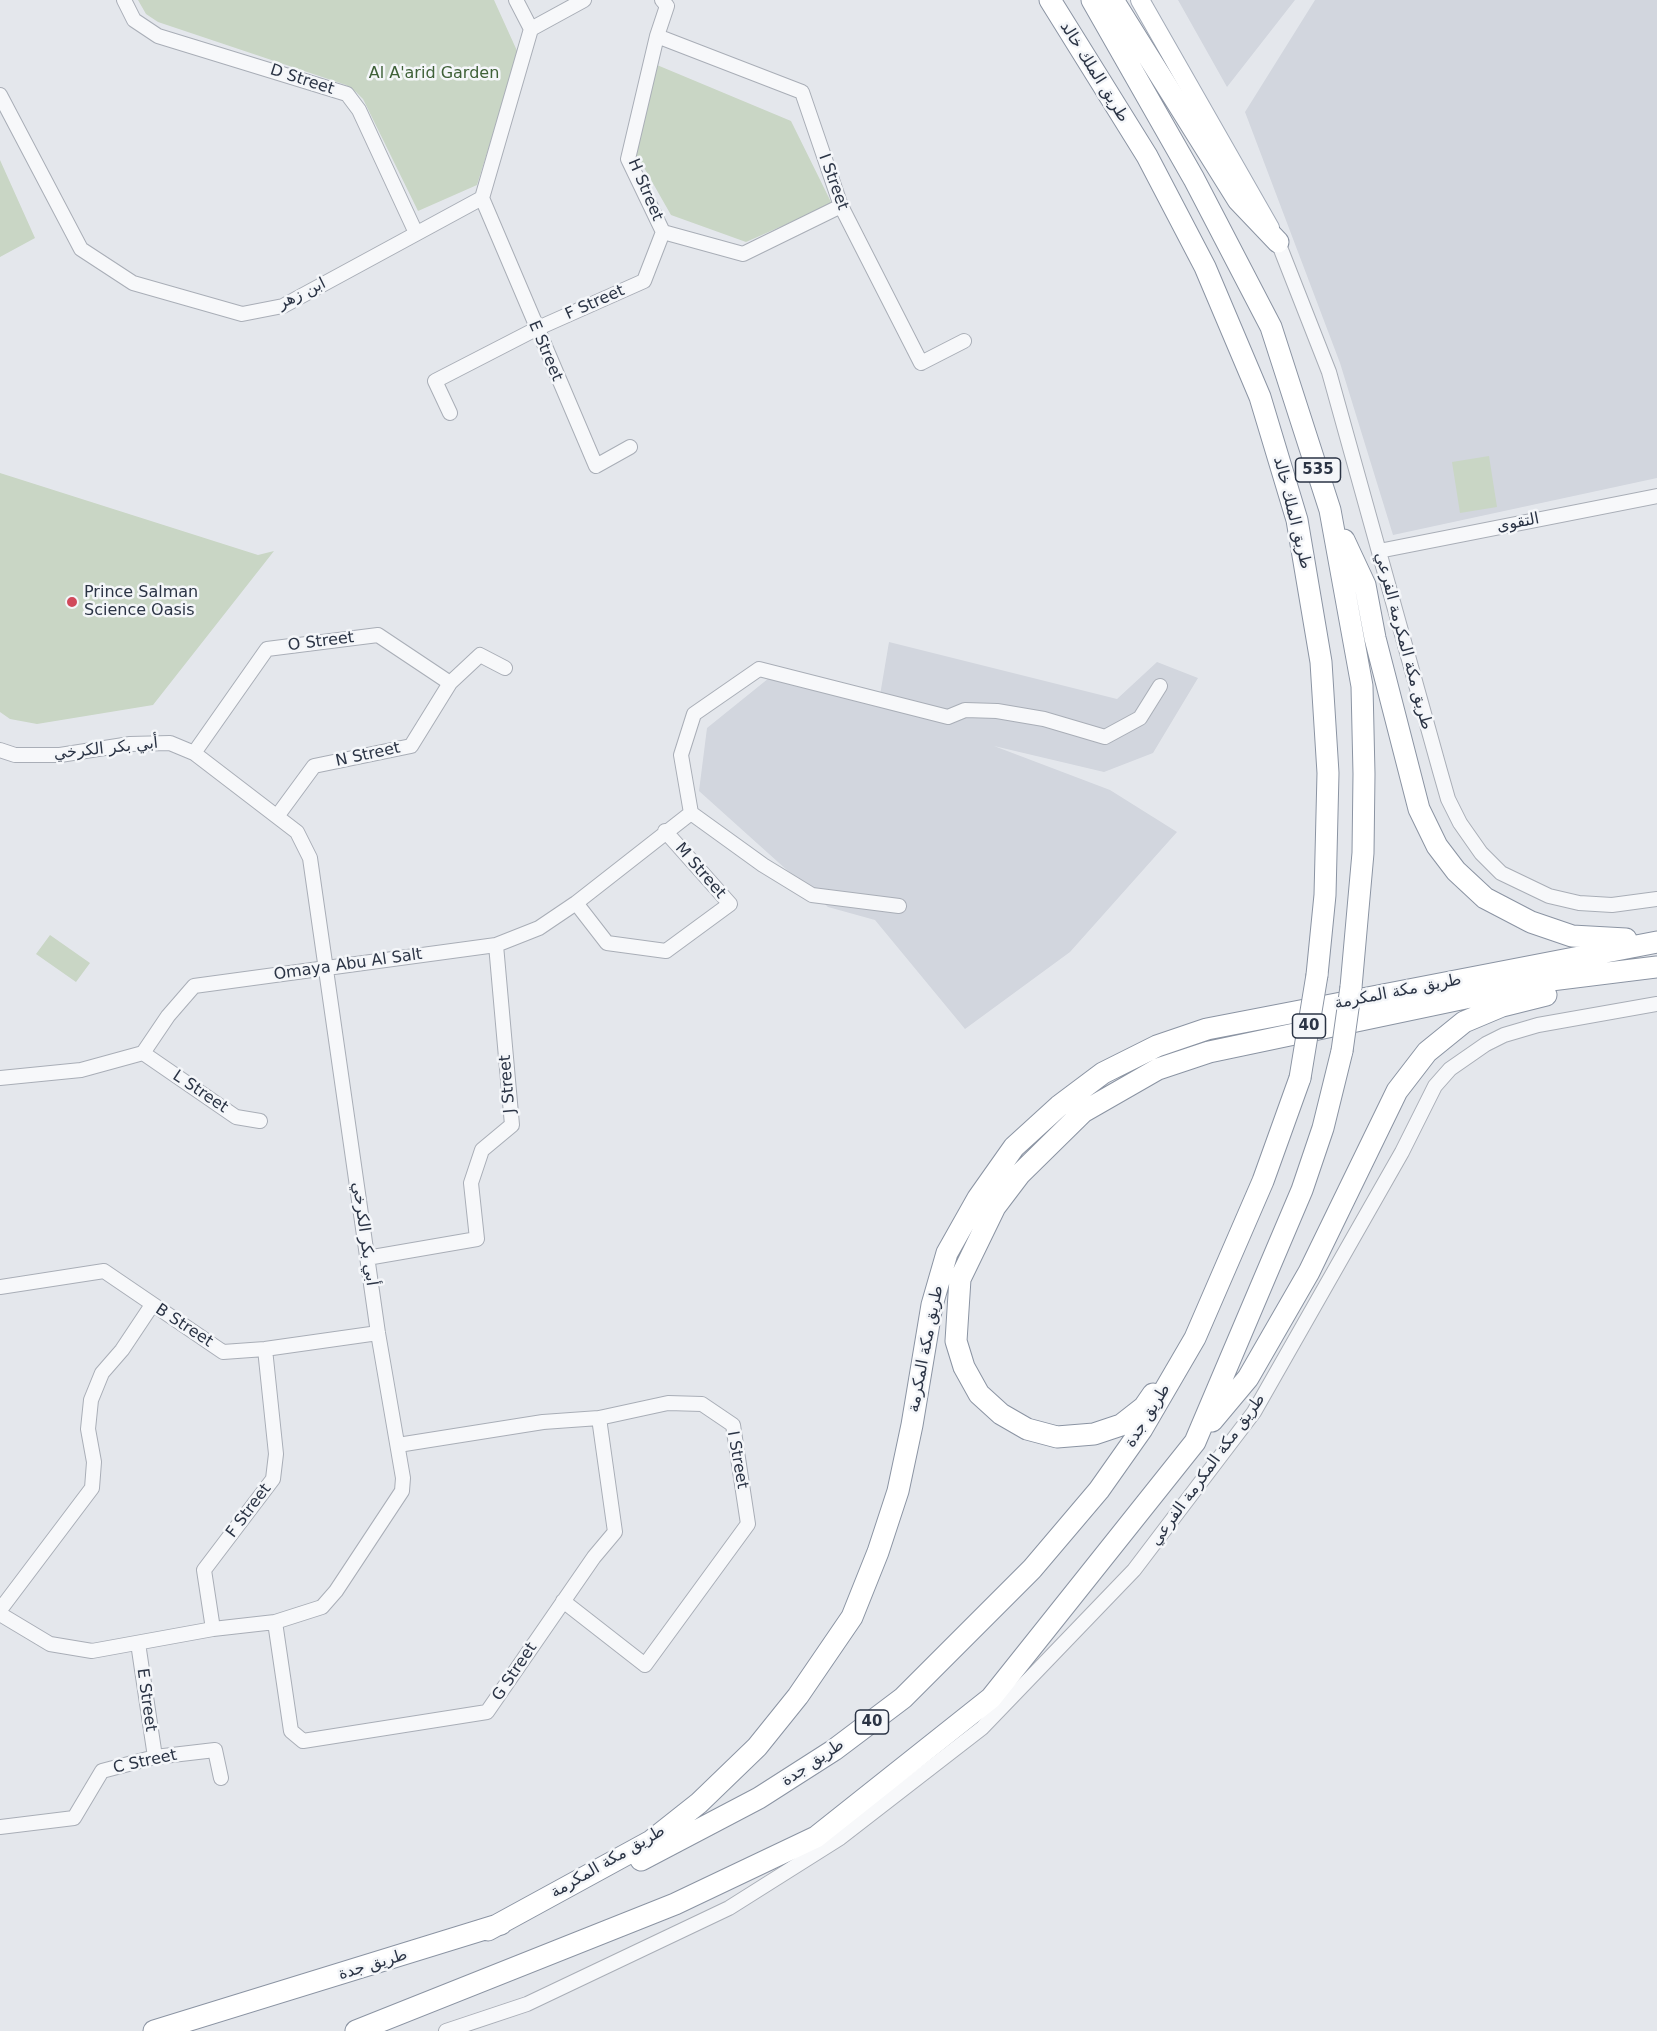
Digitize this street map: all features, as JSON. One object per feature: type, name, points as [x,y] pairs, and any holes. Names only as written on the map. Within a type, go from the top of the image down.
[{"type":"highway","name":"طريق الملك خالد","points":[[1050,0],[1147,156],[1205,267],[1260,397],[1297,520],[1321,662],[1328,773],[1325,896],[1317,975],[1300,1078]]},
{"type":"highway","name":"طريق الملك خالد","points":[[1092,0],[1194,179],[1271,327],[1330,510],[1362,686],[1363,853],[1351,987],[1342,1051],[1323,1128],[1302,1190],[1195,1442]]},
{"type":"highway","points":[[1113,0],[1238,200],[1278,242]]},
{"type":"highway","points":[[1330,510],[1365,585],[1375,639],[1419,809],[1437,846],[1456,871],[1485,898],[1531,921],[1572,936],[1617,940],[1657,937]]},
{"type":"highway","name":"طريق مكة المكرمة","points":[[488,1930],[651,1841],[699,1803],[757,1747],[798,1696],[852,1617],[878,1552],[898,1491],[912,1425],[932,1305],[947,1253],[978,1198],[1014,1148],[1059,1106],[1103,1073],[1157,1047],[1207,1029],[1657,942]]},
{"type":"highway","points":[[1195,1442],[1248,1378],[1309,1272],[1397,1091],[1427,1052],[1464,1022],[1502,1006],[1653,968]]},
{"type":"highway","name":"طريق مكة المكرمة","points":[[1195,1338],[1144,1407],[1121,1425],[1094,1434],[1057,1437],[1028,1429],[1001,1414],[979,1394],[964,1367],[956,1341],[955,1317],[960,1279],[972,1252],[994,1207],[1020,1174],[1083,1112],[1158,1069],[1209,1052],[1551,980],[1653,968]]},
{"type":"highway","name":"طريق جدة","points":[[154,2031],[488,1930],[678,1842],[759,1798],[834,1750],[903,1698],[1032,1569],[1099,1490],[1142,1429],[1195,1338],[1263,1181],[1300,1078]]},
{"type":"highway","name":"40","points":[[356,2031],[675,1904],[816,1837],[991,1698],[1195,1442]]},
{"type":"main road","points":[[1140,0],[1278,242]]},
{"type":"street","name":"D Street","points":[[124,0],[134,20],[159,36],[347,94],[359,110],[416,233]]},
{"type":"street","points":[[482,198],[531,29],[516,0]]},
{"type":"street","points":[[531,29],[584,0]]},
{"type":"street","name":"H Street","points":[[662,0],[667,6],[657,36],[628,159],[663,232],[743,254],[841,206]]},
{"type":"street","name":"I Street","points":[[657,36],[802,92],[841,206],[921,363],[964,341]]},
{"type":"street","name":"ابن زهر","points":[[0,95],[81,249],[133,283],[243,314],[283,306],[482,198]]},
{"type":"street","name":"E Street","points":[[482,198],[596,466],[630,447]]},
{"type":"street","name":"F Street","points":[[450,413],[435,381],[536,329],[644,280],[663,232]]},
{"type":"street","name":"طريق مكة المكرمة الفرعي","points":[[1278,242],[1329,372],[1448,798],[1460,823],[1481,853],[1501,873],[1549,896],[1578,903],[1612,905],[1657,899]]},
{"type":"street","name":"التقوى","points":[[1379,551],[1657,495]]},
{"type":"street","name":"O Street","points":[[194,753],[267,649],[378,635],[450,683]]},
{"type":"street","name":"N Street","points":[[278,815],[314,766],[411,746],[450,683],[480,655],[505,668]]},
{"type":"street","points":[[899,906],[812,895],[763,865],[691,813],[681,755],[694,714],[759,669],[948,717],[965,710],[997,711],[1044,719],[1105,737],[1140,718],[1160,686]]},
{"type":"street","name":"أبي بكر الكرخي","points":[[0,750],[15,755],[60,755],[130,744],[170,743],[194,753],[278,815],[297,832],[310,858],[378,1332],[398,1445],[402,1491],[336,1591],[322,1606],[275,1622],[213,1629],[92,1651],[50,1644],[0,1612]]},
{"type":"street","name":"Omaya Abu Al Salt","points":[[143,1053],[168,1016],[194,986],[496,945],[539,928],[576,903],[665,831],[691,813]]},
{"type":"street","name":"M Street","points":[[576,903],[607,943],[666,951],[729,904],[665,831]]},
{"type":"street","name":"J Street","points":[[367,1258],[477,1239],[471,1183],[482,1150],[512,1125],[496,945]]},
{"type":"street","name":"طريق مكة المكرمة الفرعي","points":[[446,2031],[527,2004],[729,1908],[840,1838],[982,1728],[1134,1570],[1254,1412],[1402,1152],[1435,1086],[1450,1069],[1477,1049],[1504,1035],[1538,1025],[1657,1004]]},
{"type":"street","points":[[0,1078],[81,1070],[143,1053]]},
{"type":"street","name":"L Street","points":[[143,1053],[236,1117],[260,1121]]},
{"type":"street","name":"B Street","points":[[0,1287],[104,1271],[223,1352],[265,1349],[378,1332]]},
{"type":"street","points":[[0,1612],[92,1488],[94,1462],[88,1429],[91,1400],[102,1372],[122,1350],[152,1305]]},
{"type":"street","name":"F Street","points":[[213,1629],[204,1570],[273,1479],[276,1454],[265,1349]]},
{"type":"street","name":"I Street","points":[[398,1445],[543,1422],[598,1418],[668,1403],[702,1404],[733,1425],[747,1524],[645,1665],[563,1601]]},
{"type":"street","name":"G Street","points":[[275,1622],[291,1731],[303,1741],[487,1712],[563,1601],[615,1532],[598,1418]]},
{"type":"street","name":"E Street","points":[[138,1643],[155,1757]]},
{"type":"street","name":"C Street","points":[[0,1827],[74,1818],[102,1771],[155,1757],[215,1750],[220,1778]]},
{"type":"shaded area","points":[[1178,0],[1295,0],[1227,87]]},
{"type":"shaded area","points":[[1315,0],[1657,0],[1657,478],[1393,535],[1340,363],[1245,112]]},
{"type":"shaded area","points":[[889,642],[1117,699],[1157,662],[1198,678],[1153,753],[1104,772],[994,746],[1110,790],[1177,832],[1070,952],[965,1029],[875,920],[828,907],[699,791],[707,728],[769,678],[878,707]]},
{"type":"green space","name":"Al A'arid Garden","points":[[138,0],[494,0],[518,53],[477,185],[418,211],[363,99],[356,92],[346,85],[158,22],[146,14]]},
{"type":"green space","points":[[657,65],[791,121],[832,204],[746,242],[671,215],[634,150]]},
{"type":"green space","points":[[0,160],[35,238],[0,257]]},
{"type":"green space","points":[[1489,456],[1497,507],[1460,513],[1452,462]]},
{"type":"green space","points":[[0,473],[258,555],[274,551],[153,705],[37,724],[10,719],[0,712]]},
{"type":"green space","points":[[50,935],[90,963],[76,982],[36,954]]},
{"type":"place","name":"Prince Salman Science Oasis","points":[[72,602]]}]
